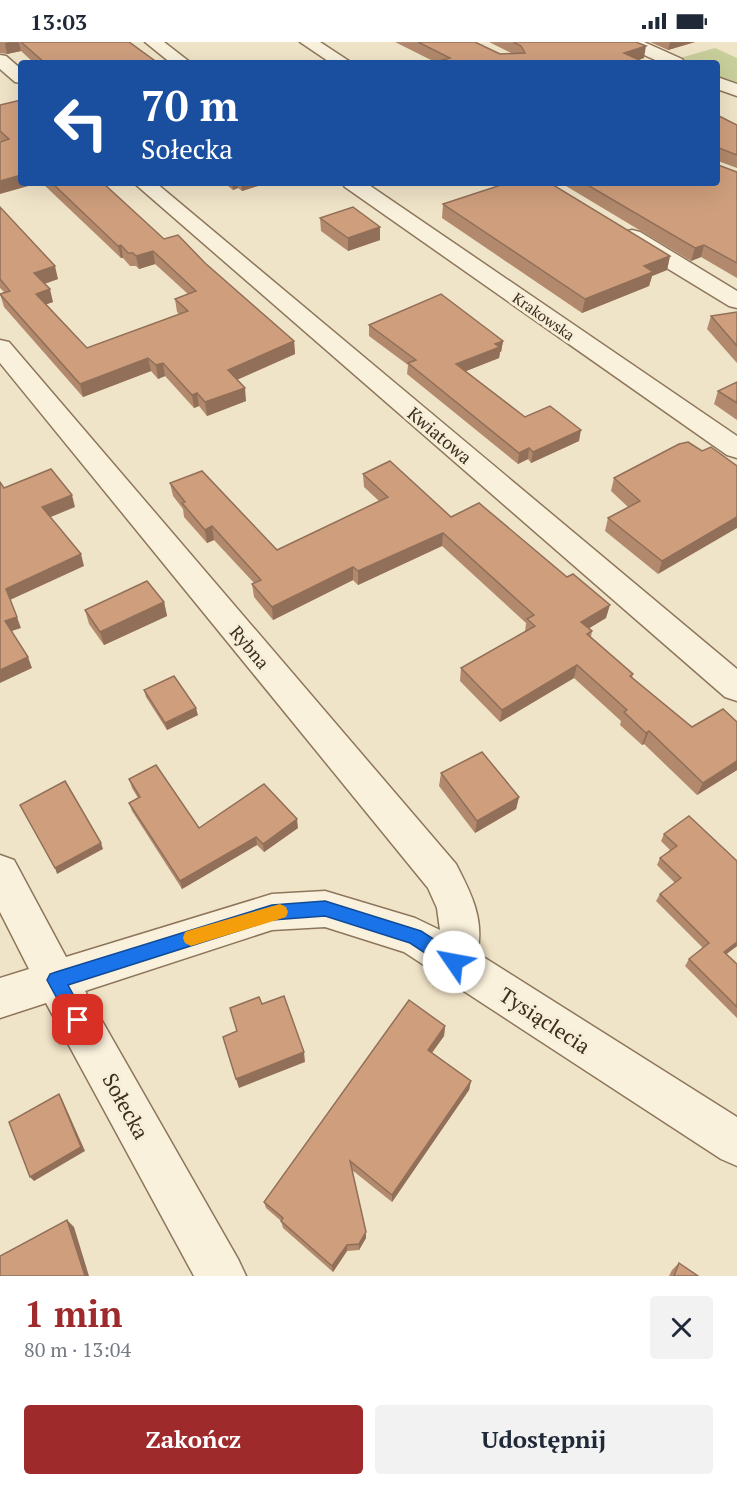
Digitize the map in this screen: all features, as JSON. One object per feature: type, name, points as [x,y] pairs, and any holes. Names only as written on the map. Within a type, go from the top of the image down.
[{"type":"street","points":[[153,42],[178,60]]},
{"type":"street","points":[[308,42],[338,60]]},
{"type":"street","points":[[630,42],[669,60]]},
{"type":"street","points":[[0,60],[18,75]]},
{"type":"street","points":[[720,83],[737,91]]},
{"type":"street","name":"Kwiatowa","points":[[148,186],[737,687]]},
{"type":"street","name":"Krakowska","points":[[356,186],[737,449]]},
{"type":"street","points":[[611,224],[737,301]]},
{"type":"street","name":"Rybna","points":[[0,347],[441,876],[460,912],[461,938],[454,962]]},
{"type":"street","name":"Sołecka","points":[[0,872],[56,980],[221,1276]]},
{"type":"street","name":"Tysiąclecia","points":[[0,998],[272,912],[325,909],[415,936],[737,1143]]},
{"type":"green space","points":[[715,48],[737,58],[737,89],[720,82],[720,60],[673,60]]},
{"type":"building","points":[[21,42],[129,42],[154,60],[42,60]]},
{"type":"building","points":[[418,42],[475,42],[500,54],[525,53],[521,46],[513,42],[636,42],[646,46],[624,53],[639,60],[442,60],[450,58]]},
{"type":"building","points":[[18,101],[18,176],[0,181],[0,142],[9,139],[0,131],[0,105]]},
{"type":"building","points":[[720,116],[737,125],[737,155],[720,148]]},
{"type":"building","points":[[720,166],[737,172],[737,263],[704,245],[695,248],[589,186],[720,186]]},
{"type":"building","points":[[55,186],[106,186],[164,239],[178,235],[205,263],[294,341],[228,370],[245,388],[205,402],[197,393],[192,395],[163,363],[156,365],[148,358],[80,384],[0,294],[10,291],[0,279],[0,207],[55,266],[34,273],[50,289],[36,294],[87,348],[188,311],[175,299],[196,291],[153,251],[136,256],[128,253],[121,245],[118,246]]},
{"type":"building","points":[[498,186],[555,186],[670,256],[644,266],[653,272],[585,299],[443,204]]},
{"type":"building","points":[[353,207],[380,227],[348,238],[320,218]]},
{"type":"building","points":[[441,294],[503,341],[495,344],[500,347],[456,364],[525,417],[550,406],[581,430],[533,452],[529,448],[519,453],[408,363],[416,360],[369,325]]},
{"type":"building","points":[[737,312],[737,346],[711,316]]},
{"type":"building","points":[[737,382],[737,403],[718,391]]},
{"type":"building","points":[[688,442],[702,451],[711,447],[737,466],[737,517],[662,561],[608,518],[640,501],[614,478],[679,444]]},
{"type":"building","points":[[390,461],[451,517],[479,503],[567,577],[573,574],[610,605],[581,622],[592,631],[587,634],[633,674],[630,676],[692,727],[723,709],[737,722],[737,761],[703,783],[649,731],[646,733],[624,712],[627,710],[577,665],[502,710],[461,668],[535,626],[527,619],[534,615],[443,533],[358,571],[353,567],[272,607],[252,584],[261,580],[212,526],[205,530],[182,503],[185,502],[170,483],[202,471],[277,550],[388,497],[363,474]]},
{"type":"building","points":[[51,469],[72,495],[42,507],[81,554],[6,589],[17,617],[5,621],[28,657],[0,670],[0,482],[4,488]]},
{"type":"building","points":[[147,581],[164,602],[100,632],[85,610]]},
{"type":"building","points":[[174,676],[196,708],[165,723],[144,690]]},
{"type":"building","points":[[482,752],[519,797],[477,821],[441,773]]},
{"type":"building","points":[[156,765],[199,828],[264,784],[297,819],[263,844],[256,837],[180,881],[129,803],[140,797],[129,779]]},
{"type":"building","points":[[65,781],[101,843],[55,868],[20,805]]},
{"type":"building","points":[[689,816],[737,861],[737,942],[724,952],[737,964],[737,1007],[689,959],[709,943],[660,894],[681,878],[660,858],[677,846],[664,834]]},
{"type":"building","points":[[284,996],[304,1052],[236,1079],[223,1037],[237,1031],[230,1008],[259,997],[262,1004]]},
{"type":"building","points":[[409,1000],[445,1026],[428,1050],[471,1081],[392,1195],[350,1161],[366,1232],[359,1244],[347,1245],[332,1266],[281,1221],[283,1218],[264,1202]]},
{"type":"building","points":[[59,1094],[81,1147],[30,1177],[9,1122]]},
{"type":"building","points":[[67,1220],[85,1276],[0,1276],[0,1256]]},
{"type":"building","points":[[679,1263],[698,1276],[674,1276]]},
{"type":"slow traffic","points":[[191,938],[272,912],[280,912]]},
{"type":"route","points":[[78,1020],[56,980],[272,912],[325,909],[415,936],[454,962]]}]
